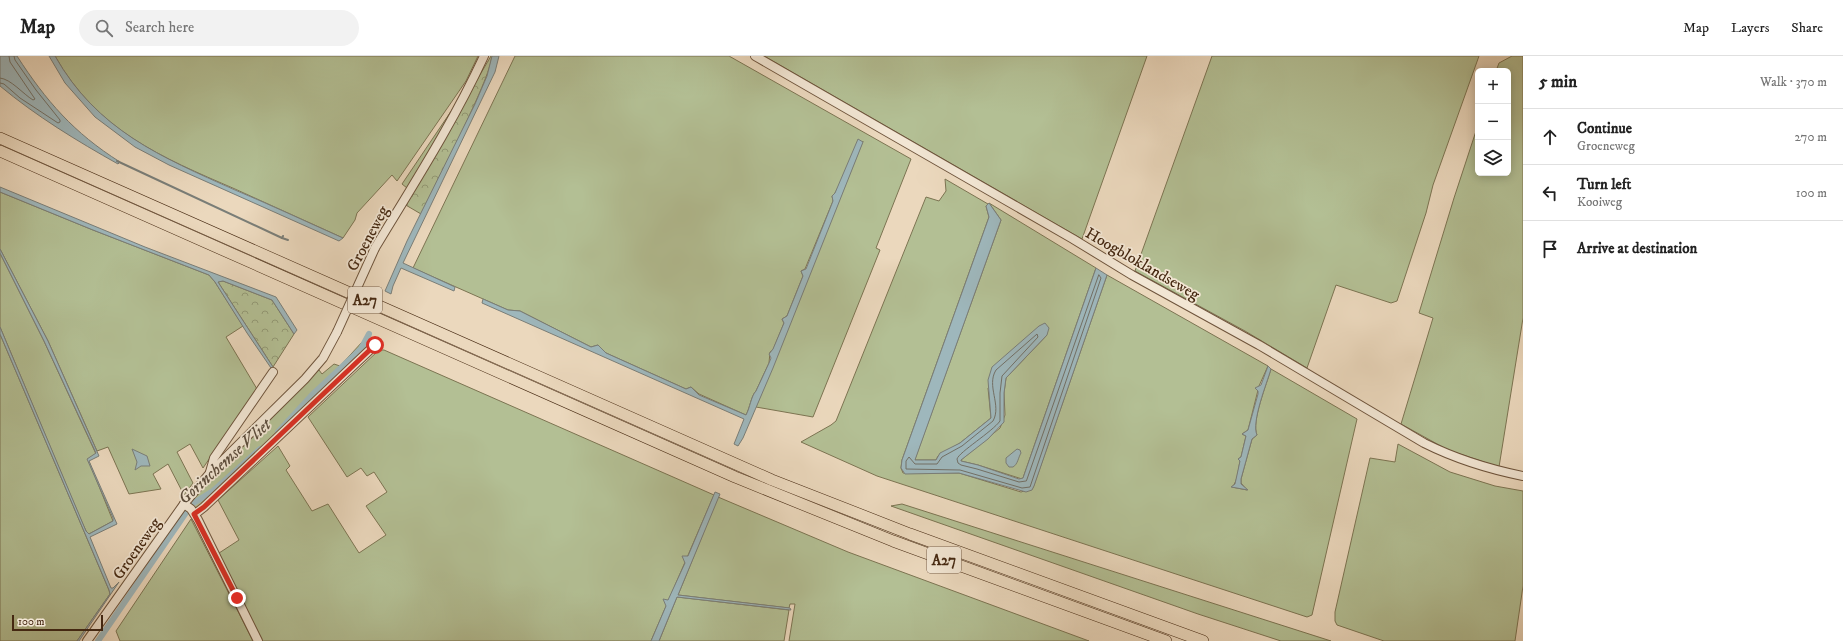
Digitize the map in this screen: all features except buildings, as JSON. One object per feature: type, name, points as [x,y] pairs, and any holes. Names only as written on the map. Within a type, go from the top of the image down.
[{"type":"highway","name":"A27","points":[[0,138],[765,477],[910,534],[1203,641]]},
{"type":"highway","name":"A27","points":[[0,151],[734,477],[900,544],[1166,641]]},
{"type":"street","name":"Groeneweg","points":[[87,641],[189,508],[210,473],[305,379],[323,358],[337,332],[375,248],[443,134],[469,88],[484,56]]},
{"type":"street","name":"Hoogbloklandseweg","points":[[755,56],[1059,231],[1132,275],[1259,345],[1424,443],[1450,456],[1473,464],[1523,476]]},
{"type":"street","name":"Groeneweg","points":[[189,508],[204,507],[375,345]]},
{"type":"street","name":"Groeneweg","points":[[210,473],[214,458],[273,372]]},
{"type":"street","points":[[189,508],[258,641]]},
{"type":"green space","points":[[55,56],[478,56],[466,81],[397,181],[392,175],[357,213],[355,220],[343,238],[182,165],[133,139],[111,123],[90,104],[72,82]]},
{"type":"green space","points":[[491,56],[490,65],[474,105],[421,214],[404,204]]},
{"type":"green space","points":[[515,56],[729,56],[911,159],[876,248],[880,250],[813,417],[756,407],[863,141],[832,196],[833,201],[805,269],[801,271],[803,276],[787,316],[782,319],[784,323],[773,350],[770,352],[769,363],[753,396],[746,415],[699,394],[691,387],[686,389],[606,353],[598,345],[591,347],[520,311],[508,310],[413,268]]},
{"type":"green space","points":[[764,56],[1147,56],[1082,239]]},
{"type":"green space","points":[[1212,56],[1479,56],[1433,185],[1426,213],[1397,301],[1391,303],[1336,285],[1307,368],[1245,331],[1135,271]]},
{"type":"green space","points":[[1512,56],[1523,56],[1523,318],[1499,467],[1448,450],[1401,424],[1433,318],[1419,313],[1475,134],[1475,176],[1511,176],[1511,68],[1497,68],[1499,63]]},
{"type":"green space","points":[[462,95],[407,188],[402,184]]},
{"type":"green space","points":[[945,179],[988,204],[986,206],[989,217],[902,460],[901,468],[903,473],[959,473],[1021,492],[1033,488],[1107,275],[1268,366],[1259,386],[1248,430],[1242,434],[1246,436],[1241,457],[1238,459],[1240,461],[1237,479],[1232,487],[1247,490],[1241,483],[1241,479],[1252,439],[1257,435],[1256,421],[1271,369],[1357,419],[1312,615],[1307,617],[877,476],[801,442],[836,421],[926,197],[939,201],[946,191]]},
{"type":"green space","points":[[0,192],[209,275],[243,326],[226,337],[257,389],[203,468],[190,444],[177,452],[193,483],[184,495],[168,464],[153,474],[161,489],[129,494],[108,447],[97,451],[48,341],[0,249]]},
{"type":"green space","points":[[989,203],[1096,268],[1022,479],[961,460],[1000,428],[1005,415],[1004,393],[1006,378],[1047,335],[988,388],[991,418],[960,443],[938,456],[936,460],[915,459],[1001,220]]},
{"type":"green space","points":[[0,253],[44,341],[96,454],[88,459],[113,521],[89,534],[80,518],[0,327]]},
{"type":"green space","points":[[223,281],[272,300],[294,334],[273,367],[218,282]]},
{"type":"green space","points":[[0,334],[109,590],[110,594],[77,641],[0,641]]},
{"type":"green space","points":[[363,341],[372,345],[197,509],[194,509],[188,503],[202,486],[319,370],[322,374],[334,364],[340,366]]},
{"type":"green space","points":[[379,350],[384,350],[714,495],[651,641],[259,641],[216,555],[239,540],[218,500],[278,446],[290,466],[286,470],[312,511],[328,504],[359,553],[386,535],[366,506],[387,492],[374,472],[367,476],[361,468],[347,477],[308,417]]},
{"type":"green space","points":[[1398,444],[1450,472],[1495,486],[1523,491],[1523,586],[1515,641],[1384,641],[1337,625],[1335,621],[1335,612],[1370,458],[1395,462]]},
{"type":"green space","points":[[718,497],[848,552],[1089,641],[789,641],[795,604],[790,604],[789,608],[678,595]]},
{"type":"green space","points":[[902,504],[1331,641],[1281,641],[1198,614],[891,506]]},
{"type":"green space","points":[[191,519],[253,641],[120,641],[116,631]]},
{"type":"green space","points":[[677,597],[789,610],[784,641],[659,641]]},
{"type":"water","points":[[0,56],[17,56],[50,102],[62,115],[89,140],[120,162],[118,164],[57,128],[0,86]]},
{"type":"water","points":[[49,56],[55,56],[72,82],[90,104],[111,122],[157,153],[208,178],[343,238],[339,241],[169,165],[135,147],[95,117],[65,83]]},
{"type":"water","points":[[492,56],[499,56],[495,72],[403,263],[455,287],[454,291],[401,268],[391,294],[385,291],[407,241],[475,104],[487,76]]},
{"type":"water","points":[[858,139],[863,142],[773,368],[743,438],[738,446],[734,444],[744,419],[482,303],[483,299],[508,310],[520,311],[591,347],[598,345],[606,353],[686,389],[691,387],[699,395],[746,415],[753,396],[771,358],[769,354],[773,349],[784,323],[782,319],[787,316],[803,276],[801,271],[806,269],[833,201],[832,196],[835,193]]},
{"type":"water","points":[[0,187],[145,247],[276,297],[297,330],[294,334],[272,300],[223,281],[218,282],[273,367],[271,368],[209,275],[0,192]]},
{"type":"water","points":[[989,203],[1001,220],[915,460],[936,460],[940,453],[960,443],[991,418],[988,380],[992,367],[1039,326],[1045,323],[1049,328],[1047,335],[1006,378],[1004,393],[1004,422],[988,439],[961,460],[1019,479],[1023,478],[1096,268],[1107,275],[1034,486],[1032,490],[1026,492],[959,473],[905,474],[901,468],[902,460],[989,217],[986,206]]},
{"type":"water","points":[[0,249],[48,341],[99,456],[89,461],[117,524],[90,537],[111,588],[119,582],[79,641],[77,641],[110,594],[109,590],[0,334],[0,327],[86,531],[89,534],[113,521],[113,518],[87,459],[96,453],[44,341],[0,253]]},
{"type":"water","points":[[1268,366],[1271,369],[1256,421],[1257,435],[1252,439],[1241,479],[1241,484],[1248,490],[1231,487],[1235,484],[1240,461],[1238,459],[1241,457],[1246,436],[1242,434],[1248,430],[1258,394],[1258,391],[1255,388],[1261,385]]},
{"type":"water","points":[[132,449],[147,456],[150,466],[141,466],[135,470],[137,462]]},
{"type":"water","points":[[1017,449],[1020,450],[1021,453],[1018,461],[1013,467],[1009,467],[1006,463],[1006,458]]},
{"type":"water","points":[[715,492],[720,494],[678,595],[790,608],[791,610],[677,597],[659,641],[651,641],[666,606],[663,599],[668,600],[685,563],[682,556],[688,556]]},
{"type":"waterway","points":[[117,161],[282,238],[283,236]]},
{"type":"waterway","points":[[282,238],[288,240]]},
{"type":"waterway","name":"Gorinchemse Vliet","points":[[278,432],[312,395],[361,349],[369,334]]},
{"type":"waterway","name":"Gorinchemse Vliet","points":[[98,641],[192,504],[213,491],[260,449]]},
{"type":"route","points":[[237,598],[194,514],[204,507],[375,345]]}]
